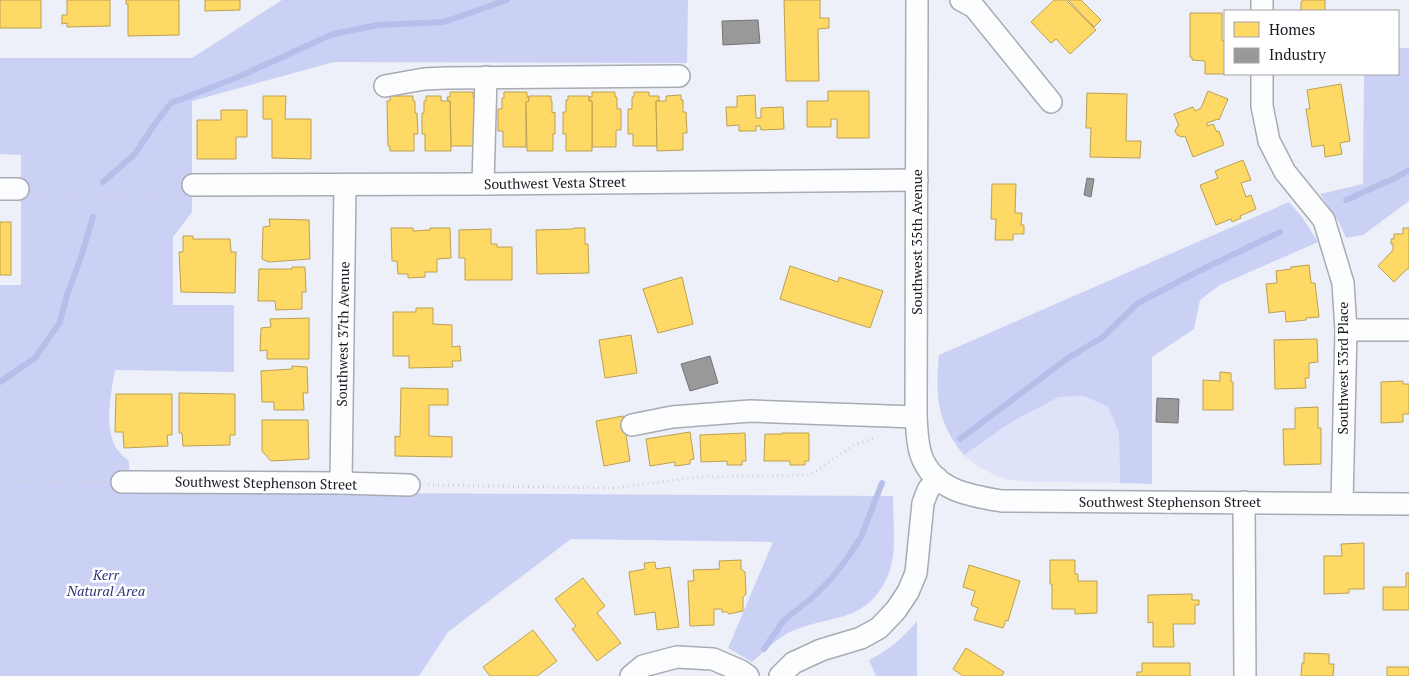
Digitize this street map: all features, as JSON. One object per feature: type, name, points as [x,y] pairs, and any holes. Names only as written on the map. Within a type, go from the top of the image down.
[{"type":"street","name":"Southwest 35th Avenue","points":[[916,0],[916,417],[918,442],[922,456],[929,471],[937,478]]},
{"type":"street","points":[[961,0],[974,7],[1051,102]]},
{"type":"street","name":"Southwest 33rd Place","points":[[1262,75],[1262,106],[1269,141],[1285,172],[1324,220],[1343,283],[1346,330],[1342,503]]},
{"type":"street","points":[[385,86],[424,79],[679,76]]},
{"type":"street","points":[[483,184],[486,77]]},
{"type":"street","name":"Southwest Vesta Street","points":[[193,185],[917,180]]},
{"type":"street","name":"Southwest 37th Avenue","points":[[342,483],[346,185]]},
{"type":"street","points":[[1346,330],[1409,330]]},
{"type":"street","points":[[632,425],[672,417],[750,411],[916,417]]},
{"type":"street","points":[[780,676],[793,663],[821,650],[861,638],[878,628],[896,610],[908,592],[916,573],[924,503],[928,490],[937,478]]},
{"type":"street","name":"Southwest Stephenson Street","points":[[937,478],[960,493],[978,498],[1002,501],[1409,504]]},
{"type":"street","name":"Southwest Stephenson Street","points":[[122,482],[409,485]]},
{"type":"street","points":[[1244,502],[1244,676]]},
{"type":"street","points":[[631,676],[643,666],[677,656],[713,659],[748,676]]},
{"type":"path","points":[[9,189],[26,197],[177,197],[193,185]]},
{"type":"path","points":[[409,485],[615,488],[697,477],[810,475],[856,444],[881,436]]},
{"type":"path","points":[[0,480],[122,482]]},
{"type":"shaded area","points":[[1084,396],[1108,407],[1119,433],[1120,483],[1018,481],[986,471],[964,455],[1013,421],[1059,397]]},
{"type":"green space","name":"Kerr Natural Area","points":[[282,0],[688,0],[687,63],[334,62],[192,101],[192,212],[173,237],[173,305],[234,305],[234,372],[115,370],[109,424],[114,445],[129,461],[129,490],[893,496],[893,556],[889,573],[880,590],[870,602],[846,615],[788,633],[752,662],[728,648],[773,542],[571,539],[448,632],[419,676],[0,676],[0,285],[21,285],[21,155],[0,154],[0,58],[192,58]]},
{"type":"green space","points":[[1399,48],[1409,48],[1409,201],[1363,235],[1346,238],[1339,222],[1320,194],[1363,184],[1364,75],[1399,75]]},
{"type":"green space","points":[[1289,202],[1302,217],[1318,242],[1220,285],[1200,300],[1194,329],[1152,357],[1152,484],[1120,483],[1119,433],[1108,407],[1084,396],[1059,397],[1013,421],[964,455],[955,443],[948,432],[940,408],[937,383],[939,355]]},
{"type":"green space","points":[[917,621],[917,676],[876,676],[869,660],[895,643]]},
{"type":"building: Homes","points":[[0,0],[41,0],[41,28],[0,28]]},
{"type":"building: Homes","points":[[67,0],[110,0],[110,26],[67,27],[67,23],[62,24],[62,15],[67,15]]},
{"type":"building: Homes","points":[[126,0],[179,0],[179,35],[128,36],[128,4],[126,4]]},
{"type":"building: Homes","points":[[205,0],[240,0],[240,10],[205,11]]},
{"type":"building: Homes","points":[[784,0],[820,0],[820,18],[829,18],[829,28],[818,29],[819,81],[786,81]]},
{"type":"building: Homes","points":[[1054,0],[1066,0],[1096,30],[1070,54],[1056,39],[1051,43],[1031,22]]},
{"type":"building: Homes","points":[[1068,0],[1081,0],[1101,20],[1094,27]]},
{"type":"building: Homes","points":[[1302,0],[1325,0],[1325,10],[1301,10]]},
{"type":"building: Homes","points":[[1190,13],[1222,13],[1224,74],[1205,74],[1205,61],[1192,60],[1192,57],[1190,57]]},
{"type":"building: Homes","points":[[1341,84],[1350,141],[1340,143],[1342,154],[1325,157],[1324,145],[1312,147],[1306,109],[1310,109],[1307,90]]},
{"type":"building: Homes","points":[[828,91],[869,91],[869,138],[837,138],[837,119],[831,119],[831,127],[807,127],[807,101],[828,101]]},
{"type":"building: Homes","points":[[1208,91],[1228,99],[1219,120],[1207,123],[1207,126],[1213,124],[1217,132],[1219,131],[1224,145],[1193,157],[1185,136],[1177,135],[1175,131],[1179,126],[1174,114],[1193,107],[1195,111],[1201,108]]},
{"type":"building: Homes","points":[[450,92],[473,92],[473,97],[475,97],[475,146],[451,146],[450,101],[448,101],[447,97],[450,97]]},
{"type":"building: Homes","points":[[504,92],[527,92],[527,97],[529,97],[529,101],[526,102],[526,147],[503,147],[503,131],[498,131],[498,109],[502,109]]},
{"type":"building: Homes","points":[[592,92],[615,92],[617,109],[621,109],[621,130],[616,130],[616,147],[592,147],[592,101],[589,101],[589,97],[592,97]]},
{"type":"building: Homes","points":[[634,92],[649,92],[649,96],[659,96],[659,101],[656,101],[657,146],[633,146],[633,134],[628,134],[628,109],[632,109]]},
{"type":"building: Homes","points":[[1087,93],[1127,94],[1126,141],[1141,141],[1140,158],[1090,157],[1091,128],[1086,128]]},
{"type":"building: Homes","points":[[681,95],[683,112],[686,112],[687,133],[683,133],[683,150],[657,151],[656,101],[666,101],[666,96]]},
{"type":"building: Homes","points":[[755,95],[756,118],[761,118],[761,108],[783,107],[784,129],[761,130],[760,126],[756,126],[756,131],[739,131],[739,125],[727,126],[726,107],[737,107],[737,96]]},
{"type":"building: Homes","points":[[263,96],[286,96],[285,119],[311,119],[311,159],[272,158],[272,119],[263,119]]},
{"type":"building: Homes","points":[[390,96],[413,96],[415,113],[417,113],[418,134],[414,134],[414,151],[390,151],[390,146],[388,146],[387,101],[390,101]]},
{"type":"building: Homes","points":[[426,96],[441,96],[441,101],[450,101],[451,151],[425,151],[425,134],[422,134],[422,113],[424,113]]},
{"type":"building: Homes","points":[[529,96],[551,96],[552,113],[555,112],[553,151],[527,151],[526,102],[529,101]]},
{"type":"building: Homes","points":[[568,96],[589,96],[589,101],[592,101],[592,151],[566,151],[566,134],[563,134],[563,112],[566,112]]},
{"type":"building: Homes","points":[[221,110],[247,110],[247,137],[236,137],[236,159],[197,159],[197,120],[221,120]]},
{"type":"building: Homes","points":[[1243,160],[1251,180],[1241,183],[1246,197],[1251,195],[1256,209],[1232,222],[1231,219],[1216,225],[1200,185],[1218,178],[1215,171]]},
{"type":"building: Homes","points":[[992,184],[1016,184],[1015,213],[1022,213],[1021,225],[1024,225],[1024,234],[1013,234],[1013,240],[995,240],[996,219],[991,219]]},
{"type":"building: Homes","points":[[269,219],[309,220],[310,259],[269,262],[262,259],[263,227],[270,226]]},
{"type":"building: Homes","points":[[0,222],[11,222],[11,275],[0,275]]},
{"type":"building: Homes","points":[[391,228],[413,228],[413,231],[430,230],[430,228],[450,228],[451,258],[437,259],[437,272],[425,272],[425,277],[408,278],[408,274],[398,274],[397,261],[392,261]]},
{"type":"building: Homes","points":[[585,228],[585,244],[588,244],[589,273],[537,274],[536,230]]},
{"type":"building: Homes","points":[[1403,228],[1409,228],[1409,269],[1394,282],[1378,266],[1393,250],[1391,239],[1394,239],[1394,234],[1403,234]]},
{"type":"building: Homes","points":[[491,229],[491,244],[497,244],[497,247],[512,247],[512,280],[465,280],[465,258],[459,258],[459,230]]},
{"type":"building: Homes","points":[[183,236],[193,236],[193,239],[230,239],[231,252],[236,252],[235,293],[181,292],[179,252],[183,252]]},
{"type":"building: Homes","points":[[1309,265],[1311,283],[1315,283],[1319,317],[1286,322],[1285,311],[1269,313],[1266,284],[1277,283],[1276,271]]},
{"type":"building: Homes","points":[[790,266],[838,282],[839,277],[883,291],[870,328],[780,299]]},
{"type":"building: Homes","points":[[292,267],[305,267],[306,292],[302,292],[302,309],[276,310],[275,301],[258,301],[259,269],[292,269]]},
{"type":"building: Homes","points":[[682,277],[693,324],[658,333],[643,289]]},
{"type":"building: Homes","points":[[416,308],[433,308],[433,324],[452,325],[452,347],[460,346],[461,361],[452,361],[453,367],[409,368],[409,356],[393,356],[393,312],[416,312]]},
{"type":"building: Homes","points":[[309,318],[309,359],[267,359],[267,350],[260,351],[261,328],[271,327],[270,319]]},
{"type":"building: Homes","points":[[631,335],[637,373],[605,378],[599,340]]},
{"type":"building: Homes","points":[[1317,339],[1318,362],[1309,363],[1309,378],[1305,378],[1306,388],[1275,389],[1274,340]]},
{"type":"building: Homes","points":[[292,366],[307,367],[308,393],[303,393],[304,410],[274,410],[274,402],[262,402],[261,371],[292,369]]},
{"type":"building: Homes","points":[[1220,372],[1231,373],[1231,382],[1233,382],[1233,410],[1203,410],[1203,380],[1220,381]]},
{"type":"building: Homes","points":[[1403,381],[1403,384],[1409,384],[1409,414],[1403,414],[1403,422],[1381,423],[1381,382]]},
{"type":"building: Homes","points":[[401,388],[448,389],[448,405],[429,405],[429,436],[452,437],[452,457],[395,456],[395,436],[400,437]]},
{"type":"building: Homes","points":[[179,393],[235,394],[235,435],[230,435],[230,445],[183,446],[182,433],[179,433]]},
{"type":"building: Homes","points":[[116,394],[172,394],[172,435],[167,435],[168,446],[124,448],[123,432],[115,432]]},
{"type":"building: Homes","points":[[1318,407],[1318,428],[1321,428],[1321,464],[1284,465],[1283,429],[1295,429],[1295,408]]},
{"type":"building: Homes","points":[[623,416],[630,461],[604,466],[596,421]]},
{"type":"building: Homes","points":[[262,420],[308,420],[309,459],[271,461],[262,451]]},
{"type":"building: Homes","points":[[690,432],[694,459],[690,460],[690,464],[675,466],[675,462],[650,466],[646,439]]},
{"type":"building: Homes","points":[[745,433],[746,461],[742,461],[742,465],[727,465],[727,461],[701,462],[700,435]]},
{"type":"building: Homes","points":[[809,433],[809,461],[805,461],[805,465],[790,465],[790,461],[764,461],[765,434]]},
{"type":"building: Homes","points":[[1364,543],[1364,589],[1349,589],[1349,593],[1324,594],[1324,556],[1342,556],[1341,544]]},
{"type":"building: Homes","points":[[741,560],[741,569],[745,572],[746,594],[743,597],[743,611],[729,614],[722,612],[722,609],[714,609],[714,625],[690,626],[688,581],[694,581],[693,570],[720,569],[719,561]]},
{"type":"building: Homes","points":[[1050,560],[1075,560],[1075,574],[1078,574],[1078,581],[1097,581],[1097,613],[1075,614],[1075,609],[1052,609]]},
{"type":"building: Homes","points":[[655,562],[656,569],[670,567],[679,627],[657,630],[655,612],[635,615],[629,572],[645,569],[644,563]]},
{"type":"building: Homes","points":[[969,565],[1020,581],[1008,621],[1006,620],[1003,628],[974,620],[978,608],[971,605],[975,591],[963,587]]},
{"type":"building: Homes","points":[[1406,573],[1409,573],[1409,610],[1383,610],[1383,587],[1406,587]]},
{"type":"building: Homes","points":[[583,578],[605,606],[597,613],[621,643],[597,661],[572,629],[576,626],[555,599]]},
{"type":"building: Homes","points":[[1192,594],[1192,600],[1199,600],[1199,605],[1195,605],[1195,624],[1173,624],[1174,647],[1153,647],[1153,622],[1148,623],[1148,595]]},
{"type":"building: Homes","points":[[533,630],[557,661],[537,676],[490,676],[483,667]]},
{"type":"building: Homes","points":[[966,648],[1004,672],[1002,676],[963,676],[953,669]]},
{"type":"building: Homes","points":[[1304,653],[1329,654],[1329,664],[1334,664],[1333,676],[1301,676]]},
{"type":"building: Homes","points":[[1142,663],[1190,663],[1190,676],[1137,676],[1137,672],[1142,672]]},
{"type":"building: Homes","points":[[1387,667],[1409,667],[1409,676],[1387,676]]},
{"type":"building: Industry","points":[[758,20],[760,43],[723,45],[722,21]]},
{"type":"building: Industry","points":[[1087,178],[1094,179],[1091,197],[1084,195]]},
{"type":"building: Industry","points":[[710,356],[718,383],[690,391],[681,364]]},
{"type":"building: Industry","points":[[1157,398],[1179,399],[1178,423],[1156,422]]},
{"type":"waterway","points":[[103,182],[135,154],[171,103],[236,78],[333,34],[378,25],[444,22],[507,0]]},
{"type":"waterway","points":[[1346,200],[1409,170]]},
{"type":"waterway","points":[[0,382],[35,358],[60,322],[93,217]]},
{"type":"waterway","points":[[960,439],[1068,358],[1103,337],[1138,303],[1280,232]]},
{"type":"waterway","points":[[764,649],[784,620],[812,598],[832,578],[848,557],[861,537],[882,483]]}]
